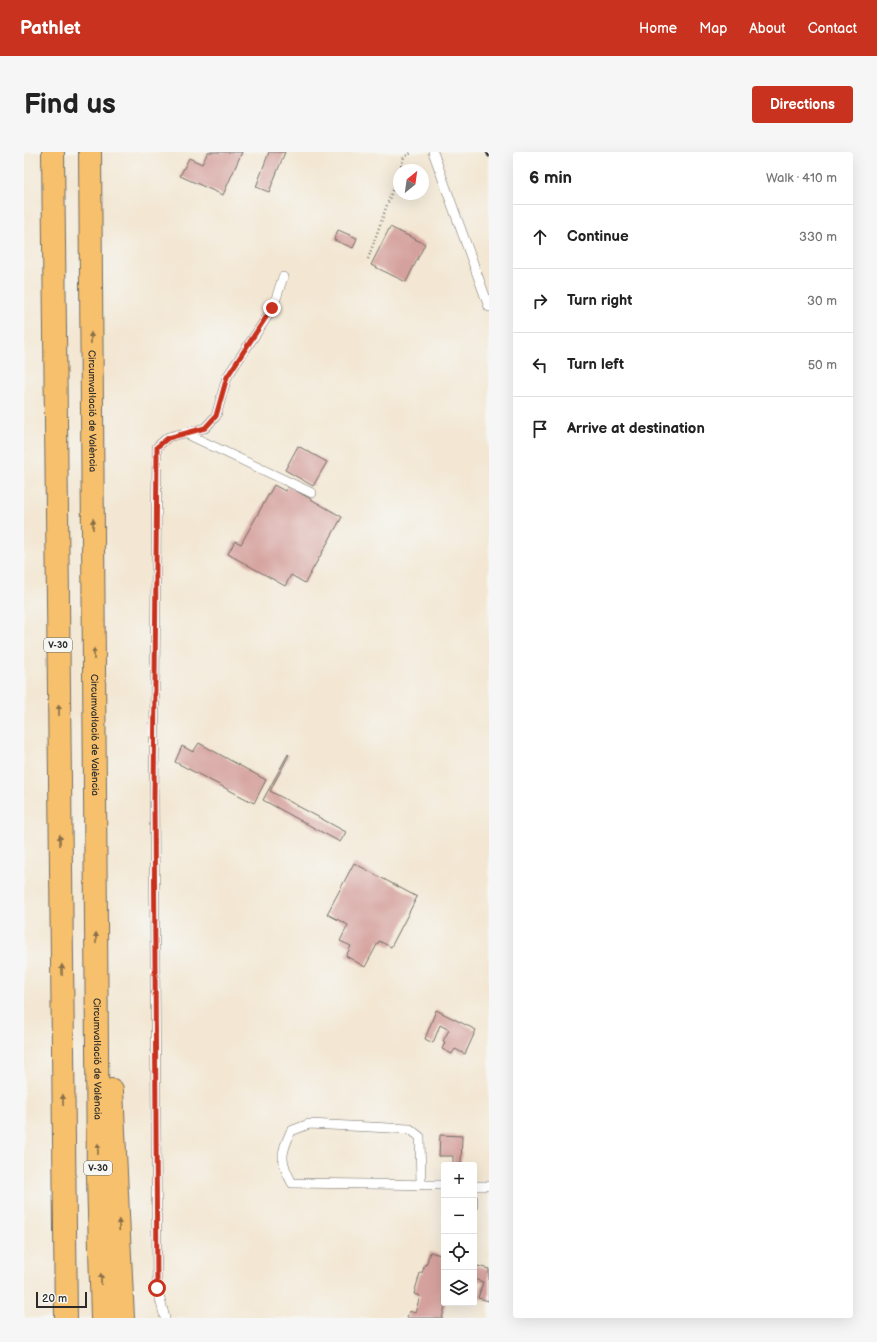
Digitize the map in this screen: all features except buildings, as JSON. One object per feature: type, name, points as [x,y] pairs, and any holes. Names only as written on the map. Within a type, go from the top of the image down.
[{"type":"highway","name":"V-30","points":[[53,152],[66,1318]]},
{"type":"highway","name":"Circumval·lació de València","points":[[90,152],[97,1019],[102,1318]]},
{"type":"highway","points":[[97,1019],[111,1071],[123,1318]]},
{"type":"highway","points":[[63,1139],[78,1181],[80,1318]]},
{"type":"highway","points":[[121,1278],[134,1318]]},
{"type":"lane","points":[[434,152],[489,307]]},
{"type":"lane","points":[[165,1318],[156,1280],[154,791],[157,447],[168,438],[205,428],[216,416],[227,377],[272,308],[283,277]]},
{"type":"lane","points":[[187,434],[312,493]]},
{"type":"lane","points":[[421,1185],[420,1137],[410,1129],[308,1124],[291,1131],[282,1153],[285,1171],[292,1183],[421,1185],[441,1185]]},
{"type":"lane","points":[[477,1186],[489,1186]]},
{"type":"path","points":[[402,164],[404,157],[413,152]]},
{"type":"path","points":[[368,259],[393,188]]},
{"type":"railway","points":[[487,152],[489,156]]},
{"type":"route","points":[[157,1288],[154,799],[157,447],[168,438],[205,428],[216,416],[221,393],[227,377],[272,308]]}]
